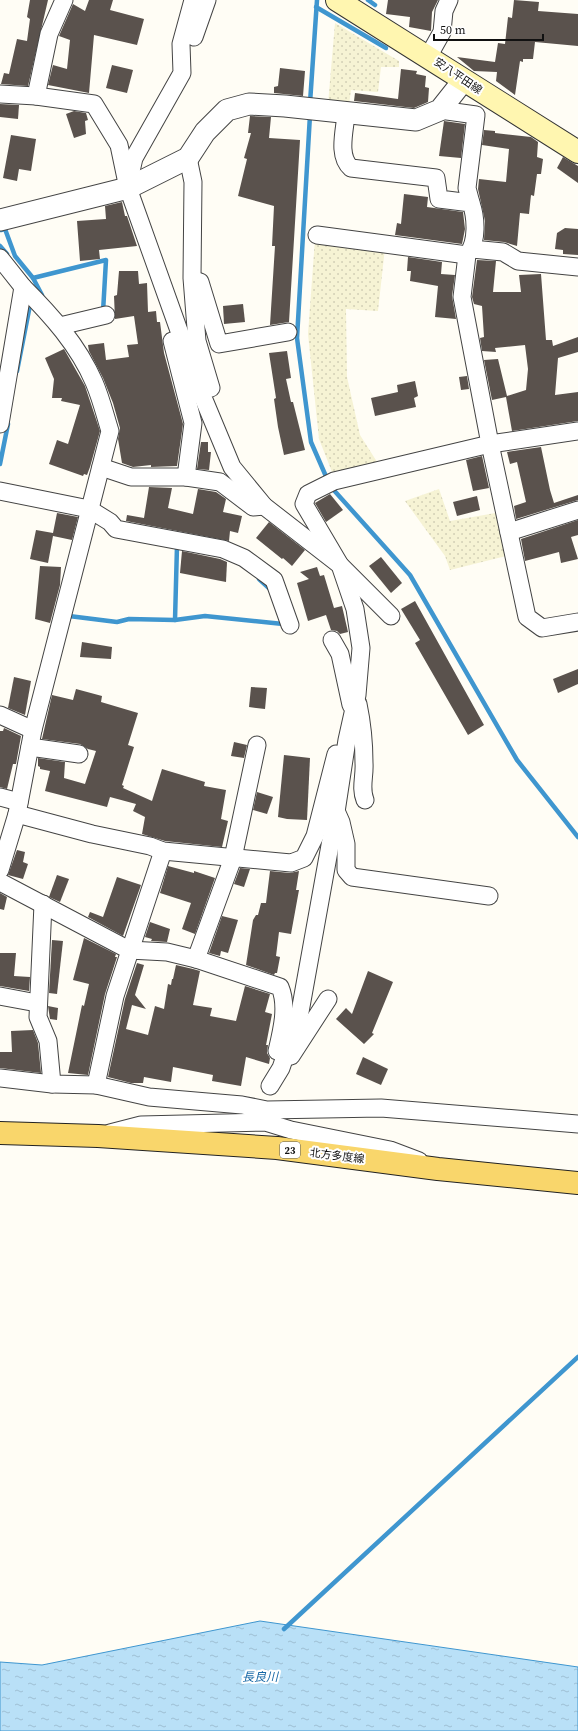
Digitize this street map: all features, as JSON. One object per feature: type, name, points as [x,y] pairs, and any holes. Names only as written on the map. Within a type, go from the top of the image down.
[{"type":"main road","name":"安八平田線","points":[[337,0],[578,152]]},
{"type":"main road","name":"北方多度線","points":[[0,1132],[98,1136],[278,1148],[438,1169],[578,1183]]},
{"type":"street","points":[[36,96],[49,34],[64,0]]},
{"type":"street","points":[[182,73],[180,44],[193,0]]},
{"type":"street","points":[[128,188],[134,158],[182,73],[207,0]]},
{"type":"street","points":[[428,57],[442,32],[444,11],[449,0]]},
{"type":"street","points":[[0,220],[128,188],[188,158],[205,132],[228,110],[248,104],[285,106],[346,114],[416,120],[440,110],[464,81]]},
{"type":"street","points":[[0,94],[36,96],[94,104],[120,145],[128,188],[202,395],[232,467],[264,506],[340,565],[391,616]]},
{"type":"street","points":[[440,110],[476,115],[467,188],[475,216],[462,297],[490,444],[527,617],[542,628],[578,622]]},
{"type":"street","points":[[346,114],[343,154],[346,164],[350,168],[436,178],[439,199],[471,203]]},
{"type":"street","points":[[188,158],[193,182],[192,278],[197,341],[232,467]]},
{"type":"street","points":[[317,235],[469,252],[503,252],[518,261],[578,267]]},
{"type":"street","points":[[0,258],[23,287],[60,326],[84,362],[94,383],[110,432],[33,730],[18,808],[0,870]]},
{"type":"street","points":[[192,278],[200,282],[219,344],[288,332]]},
{"type":"street","points":[[0,424],[23,287]]},
{"type":"street","points":[[170,307],[168,325],[193,423],[186,477]]},
{"type":"street","points":[[60,326],[106,315]]},
{"type":"street","points":[[281,1068],[300,1012],[336,812],[347,740],[353,715],[362,648],[355,609],[340,565],[304,504],[308,494],[334,481],[490,444],[578,431]]},
{"type":"street","points":[[101,467],[131,477],[186,477],[220,482],[253,508],[264,506]]},
{"type":"street","points":[[0,491],[89,509],[110,522],[116,529],[223,550],[244,558],[274,580],[290,625]]},
{"type":"street","points":[[509,532],[578,510]]},
{"type":"street","points":[[332,640],[340,654],[353,715]]},
{"type":"street","points":[[356,695],[362,728],[365,765],[362,793],[365,800]]},
{"type":"street","points":[[0,715],[33,730]]},
{"type":"street","points":[[0,797],[18,808],[92,834],[150,846],[163,851],[291,863],[304,858],[315,836],[327,782],[338,748],[347,740]]},
{"type":"street","points":[[196,959],[233,858],[257,745]]},
{"type":"street","points":[[30,748],[79,754]]},
{"type":"street","points":[[336,812],[341,822],[346,844],[346,870],[352,877],[489,896]]},
{"type":"street","points":[[96,1085],[115,996],[163,851]]},
{"type":"street","points":[[0,882],[129,950],[166,952],[196,959],[280,987],[284,997],[282,1030],[270,1086],[266,1116]]},
{"type":"street","points":[[43,904],[37,1003],[38,1017],[48,1041],[52,1084]]},
{"type":"street","points":[[0,996],[37,1003]]},
{"type":"street","points":[[270,1086],[328,999]]},
{"type":"street","points":[[0,1078],[52,1084],[96,1085],[149,1097],[242,1105],[291,1130],[390,1150],[438,1169]]},
{"type":"street","points":[[98,1136],[142,1125],[381,1108],[578,1124]]},
{"type":"shaded area","points":[[335,23],[399,61],[399,67],[381,67],[378,92],[351,90],[349,105],[328,104]]},
{"type":"shaded area","points":[[315,239],[385,248],[378,311],[346,309],[347,377],[360,435],[379,465],[334,477],[319,439],[308,334]]},
{"type":"shaded area","points":[[439,489],[450,521],[501,512],[510,555],[450,570],[445,556],[405,501]]},
{"type":"water","name":"長良川","points":[[260,1621],[578,1667],[578,1731],[0,1731],[0,1662],[42,1665]]},
{"type":"building","points":[[30,0],[48,0],[28,86],[1,84],[4,73],[9,74],[17,39],[27,41],[30,19],[27,17]]},
{"type":"building","points":[[89,0],[113,0],[110,10],[144,19],[137,45],[94,35],[89,93],[48,85],[53,65],[67,69],[70,40],[59,36],[73,4],[85,11]]},
{"type":"building","points":[[388,0],[438,0],[432,12],[431,31],[409,27],[410,17],[386,14]]},
{"type":"building","points":[[514,0],[539,2],[538,11],[578,14],[578,46],[535,42],[533,59],[523,59],[523,62],[520,61],[515,95],[496,81],[497,72],[474,71],[457,57],[495,62],[498,43],[505,44],[508,17],[512,18]]},
{"type":"building","points":[[112,65],[133,70],[127,93],[106,88]]},
{"type":"building","points":[[280,68],[305,71],[303,96],[274,93],[274,87],[278,86]]},
{"type":"building","points":[[401,69],[417,71],[416,74],[426,76],[425,87],[429,88],[428,102],[414,108],[354,101],[355,93],[398,99]]},
{"type":"building","points":[[0,104],[19,105],[18,119],[0,117]]},
{"type":"building","points":[[74,111],[86,113],[88,120],[85,121],[86,134],[74,138],[66,114]]},
{"type":"building","points":[[250,116],[271,117],[269,138],[300,140],[289,322],[270,325],[275,246],[272,246],[274,206],[238,196],[247,159],[244,158],[251,133],[248,133]]},
{"type":"building","points":[[444,121],[465,124],[461,158],[439,156]]},
{"type":"building","points":[[484,130],[495,131],[495,133],[531,137],[538,142],[537,157],[543,159],[541,174],[537,174],[534,196],[531,195],[529,214],[520,213],[517,246],[504,242],[484,240],[485,221],[478,189],[479,179],[506,182],[509,149],[482,145]]},
{"type":"building","points":[[11,135],[36,139],[31,171],[19,169],[17,181],[3,178]]},
{"type":"building","points":[[563,157],[578,166],[578,183],[557,168]]},
{"type":"building","points":[[404,194],[428,197],[427,207],[463,212],[465,229],[462,244],[395,235],[397,223],[401,224]]},
{"type":"building","points":[[122,202],[125,216],[127,216],[137,246],[99,250],[100,259],[80,261],[77,221],[106,219],[105,206]]},
{"type":"building","points":[[565,228],[578,229],[578,255],[563,254],[563,250],[555,249],[557,233]]},
{"type":"building","points":[[408,257],[442,262],[441,274],[455,275],[452,296],[456,319],[435,317],[438,286],[410,281],[411,271],[407,271]]},
{"type":"building","points":[[477,260],[496,261],[493,292],[521,292],[519,275],[541,274],[546,340],[552,340],[553,346],[578,337],[578,352],[558,358],[555,395],[578,392],[578,421],[512,431],[506,397],[492,400],[484,360],[498,359],[507,396],[526,390],[528,369],[525,345],[495,348],[496,352],[482,351],[480,338],[484,337],[482,306],[474,304],[472,297]]},
{"type":"building","points":[[119,271],[138,271],[139,284],[147,283],[148,312],[156,311],[157,322],[160,322],[164,353],[183,424],[177,466],[151,467],[151,465],[133,467],[122,463],[118,439],[120,428],[113,403],[103,378],[89,351],[88,345],[104,343],[106,360],[129,357],[127,345],[138,344],[134,316],[115,319],[114,296],[117,295]]},
{"type":"building","points":[[243,304],[245,322],[224,324],[223,306]]},
{"type":"building","points":[[64,349],[85,386],[100,431],[87,475],[84,474],[83,476],[49,464],[57,440],[68,444],[80,405],[61,401],[62,398],[52,398],[54,379],[45,358]]},
{"type":"building","points":[[287,351],[291,378],[286,379],[305,450],[284,455],[278,427],[274,399],[276,398],[269,353]]},
{"type":"building","points":[[467,376],[469,389],[461,390],[459,377]]},
{"type":"building","points":[[415,381],[418,396],[414,398],[416,407],[375,416],[371,398],[398,392],[397,385]]},
{"type":"building","points":[[201,442],[208,442],[208,452],[211,452],[209,470],[197,469]]},
{"type":"building","points":[[541,447],[554,503],[578,495],[578,500],[516,519],[514,506],[526,502],[517,462],[510,464],[507,452]]},
{"type":"building","points":[[482,456],[489,488],[473,491],[466,460]]},
{"type":"building","points":[[149,487],[172,488],[168,508],[193,514],[198,489],[216,492],[226,499],[223,512],[242,516],[238,533],[230,531],[229,541],[126,521],[127,515],[144,518]]},
{"type":"building","points":[[330,494],[343,510],[326,522],[315,503]]},
{"type":"building","points":[[477,496],[480,510],[457,516],[453,502]]},
{"type":"building","points":[[57,513],[78,517],[72,540],[53,536],[48,563],[30,559],[36,530],[53,533]]},
{"type":"building","points":[[578,520],[578,535],[571,537],[578,559],[561,563],[559,552],[525,561],[521,539]]},
{"type":"building","points":[[269,522],[305,550],[292,566],[256,538]]},
{"type":"building","points":[[182,551],[220,559],[227,562],[226,582],[180,573]]},
{"type":"building","points":[[381,557],[402,583],[391,593],[369,566]]},
{"type":"building","points":[[40,566],[61,567],[60,585],[50,623],[35,619]]},
{"type":"building","points":[[317,567],[320,576],[324,575],[334,608],[342,606],[348,632],[340,634],[337,631],[331,630],[326,615],[308,621],[297,583],[309,579],[300,572]]},
{"type":"building","points":[[415,601],[484,725],[468,735],[415,643],[420,640],[401,609]]},
{"type":"building","points":[[82,642],[112,647],[111,659],[80,657]]},
{"type":"building","points":[[578,669],[578,684],[558,693],[553,679]]},
{"type":"building","points":[[14,677],[31,681],[25,715],[8,708]]},
{"type":"building","points":[[251,687],[267,688],[265,709],[249,707]]},
{"type":"building","points":[[76,689],[102,696],[101,702],[138,713],[128,745],[134,747],[122,785],[124,786],[123,788],[152,801],[162,769],[205,782],[204,786],[226,790],[221,819],[228,821],[222,847],[165,841],[142,834],[145,817],[133,811],[136,804],[110,797],[107,807],[45,791],[50,771],[40,769],[38,766],[38,758],[65,762],[64,778],[85,784],[96,751],[88,749],[80,744],[42,739],[52,695],[73,700]]},
{"type":"building","points":[[4,728],[21,736],[16,764],[13,764],[7,789],[0,787],[0,731],[3,731]]},
{"type":"building","points":[[234,742],[247,745],[244,758],[231,756]]},
{"type":"building","points":[[284,755],[310,758],[307,820],[278,817]]},
{"type":"building","points":[[257,792],[273,797],[267,814],[253,810]]},
{"type":"building","points":[[17,850],[25,852],[23,862],[28,864],[23,879],[8,875]]},
{"type":"building","points":[[168,866],[194,873],[194,871],[215,878],[195,934],[182,929],[191,903],[160,893]]},
{"type":"building","points":[[240,868],[250,869],[244,887],[234,884]]},
{"type":"building","points":[[270,871],[290,873],[299,871],[296,890],[299,890],[291,934],[279,932],[276,956],[280,957],[277,973],[274,975],[246,965],[253,920],[256,915],[258,915],[261,903],[266,903]]},
{"type":"building","points":[[57,875],[69,879],[60,902],[49,897]]},
{"type":"building","points":[[117,877],[141,885],[123,936],[88,917],[90,912],[103,917]]},
{"type":"building","points":[[0,893],[7,897],[4,910],[0,909]]},
{"type":"building","points":[[222,916],[238,920],[228,953],[221,951],[220,956],[209,953]]},
{"type":"building","points":[[150,922],[170,929],[167,942],[151,941],[152,939],[145,937]]},
{"type":"building","points":[[84,938],[116,954],[115,957],[117,957],[105,994],[88,1075],[68,1073],[82,1005],[84,1006],[89,984],[73,980]]},
{"type":"building","points":[[52,940],[63,941],[57,994],[49,993]]},
{"type":"building","points":[[0,953],[16,953],[14,976],[30,977],[29,991],[0,986]]},
{"type":"building","points":[[137,963],[144,965],[135,995],[146,1009],[132,1005],[126,1029],[148,1035],[155,1006],[164,1009],[168,984],[171,985],[176,965],[193,969],[200,971],[193,1005],[212,1008],[210,1016],[236,1021],[245,986],[270,994],[265,1012],[272,1014],[266,1045],[268,1045],[267,1053],[270,1058],[269,1064],[246,1057],[241,1086],[212,1081],[213,1075],[173,1067],[171,1082],[144,1077],[143,1083],[131,1083],[108,1077],[125,999]]},
{"type":"building","points":[[368,971],[393,982],[372,1033],[374,1034],[364,1044],[336,1019],[346,1008],[352,1014]]},
{"type":"building","points":[[48,1006],[58,1008],[57,1020],[50,1019]]},
{"type":"building","points":[[33,1030],[38,1043],[41,1073],[0,1068],[0,1052],[12,1052],[11,1031]]},
{"type":"building","points":[[363,1057],[388,1069],[381,1085],[356,1074]]},
{"type":"waterway","points":[[310,103],[317,0]]},
{"type":"waterway","points":[[368,0],[375,5]]},
{"type":"waterway","points":[[316,7],[386,48]]},
{"type":"waterway","points":[[310,115],[297,338],[311,442],[328,481]]},
{"type":"waterway","points":[[1,230],[5,229],[15,256],[33,278],[42,295]]},
{"type":"waterway","points":[[0,246],[7,254]]},
{"type":"waterway","points":[[33,278],[106,260],[103,312]]},
{"type":"waterway","points":[[17,371],[31,300]]},
{"type":"waterway","points":[[0,464],[8,424]]},
{"type":"waterway","points":[[331,487],[410,575],[517,760],[578,837]]},
{"type":"waterway","points":[[175,620],[177,546]]},
{"type":"waterway","points":[[259,579],[271,590]]},
{"type":"waterway","points":[[68,618],[69,616],[117,622],[129,619],[175,620],[205,616],[283,624],[282,622]]},
{"type":"waterway","points":[[284,1629],[578,1357]]}]
